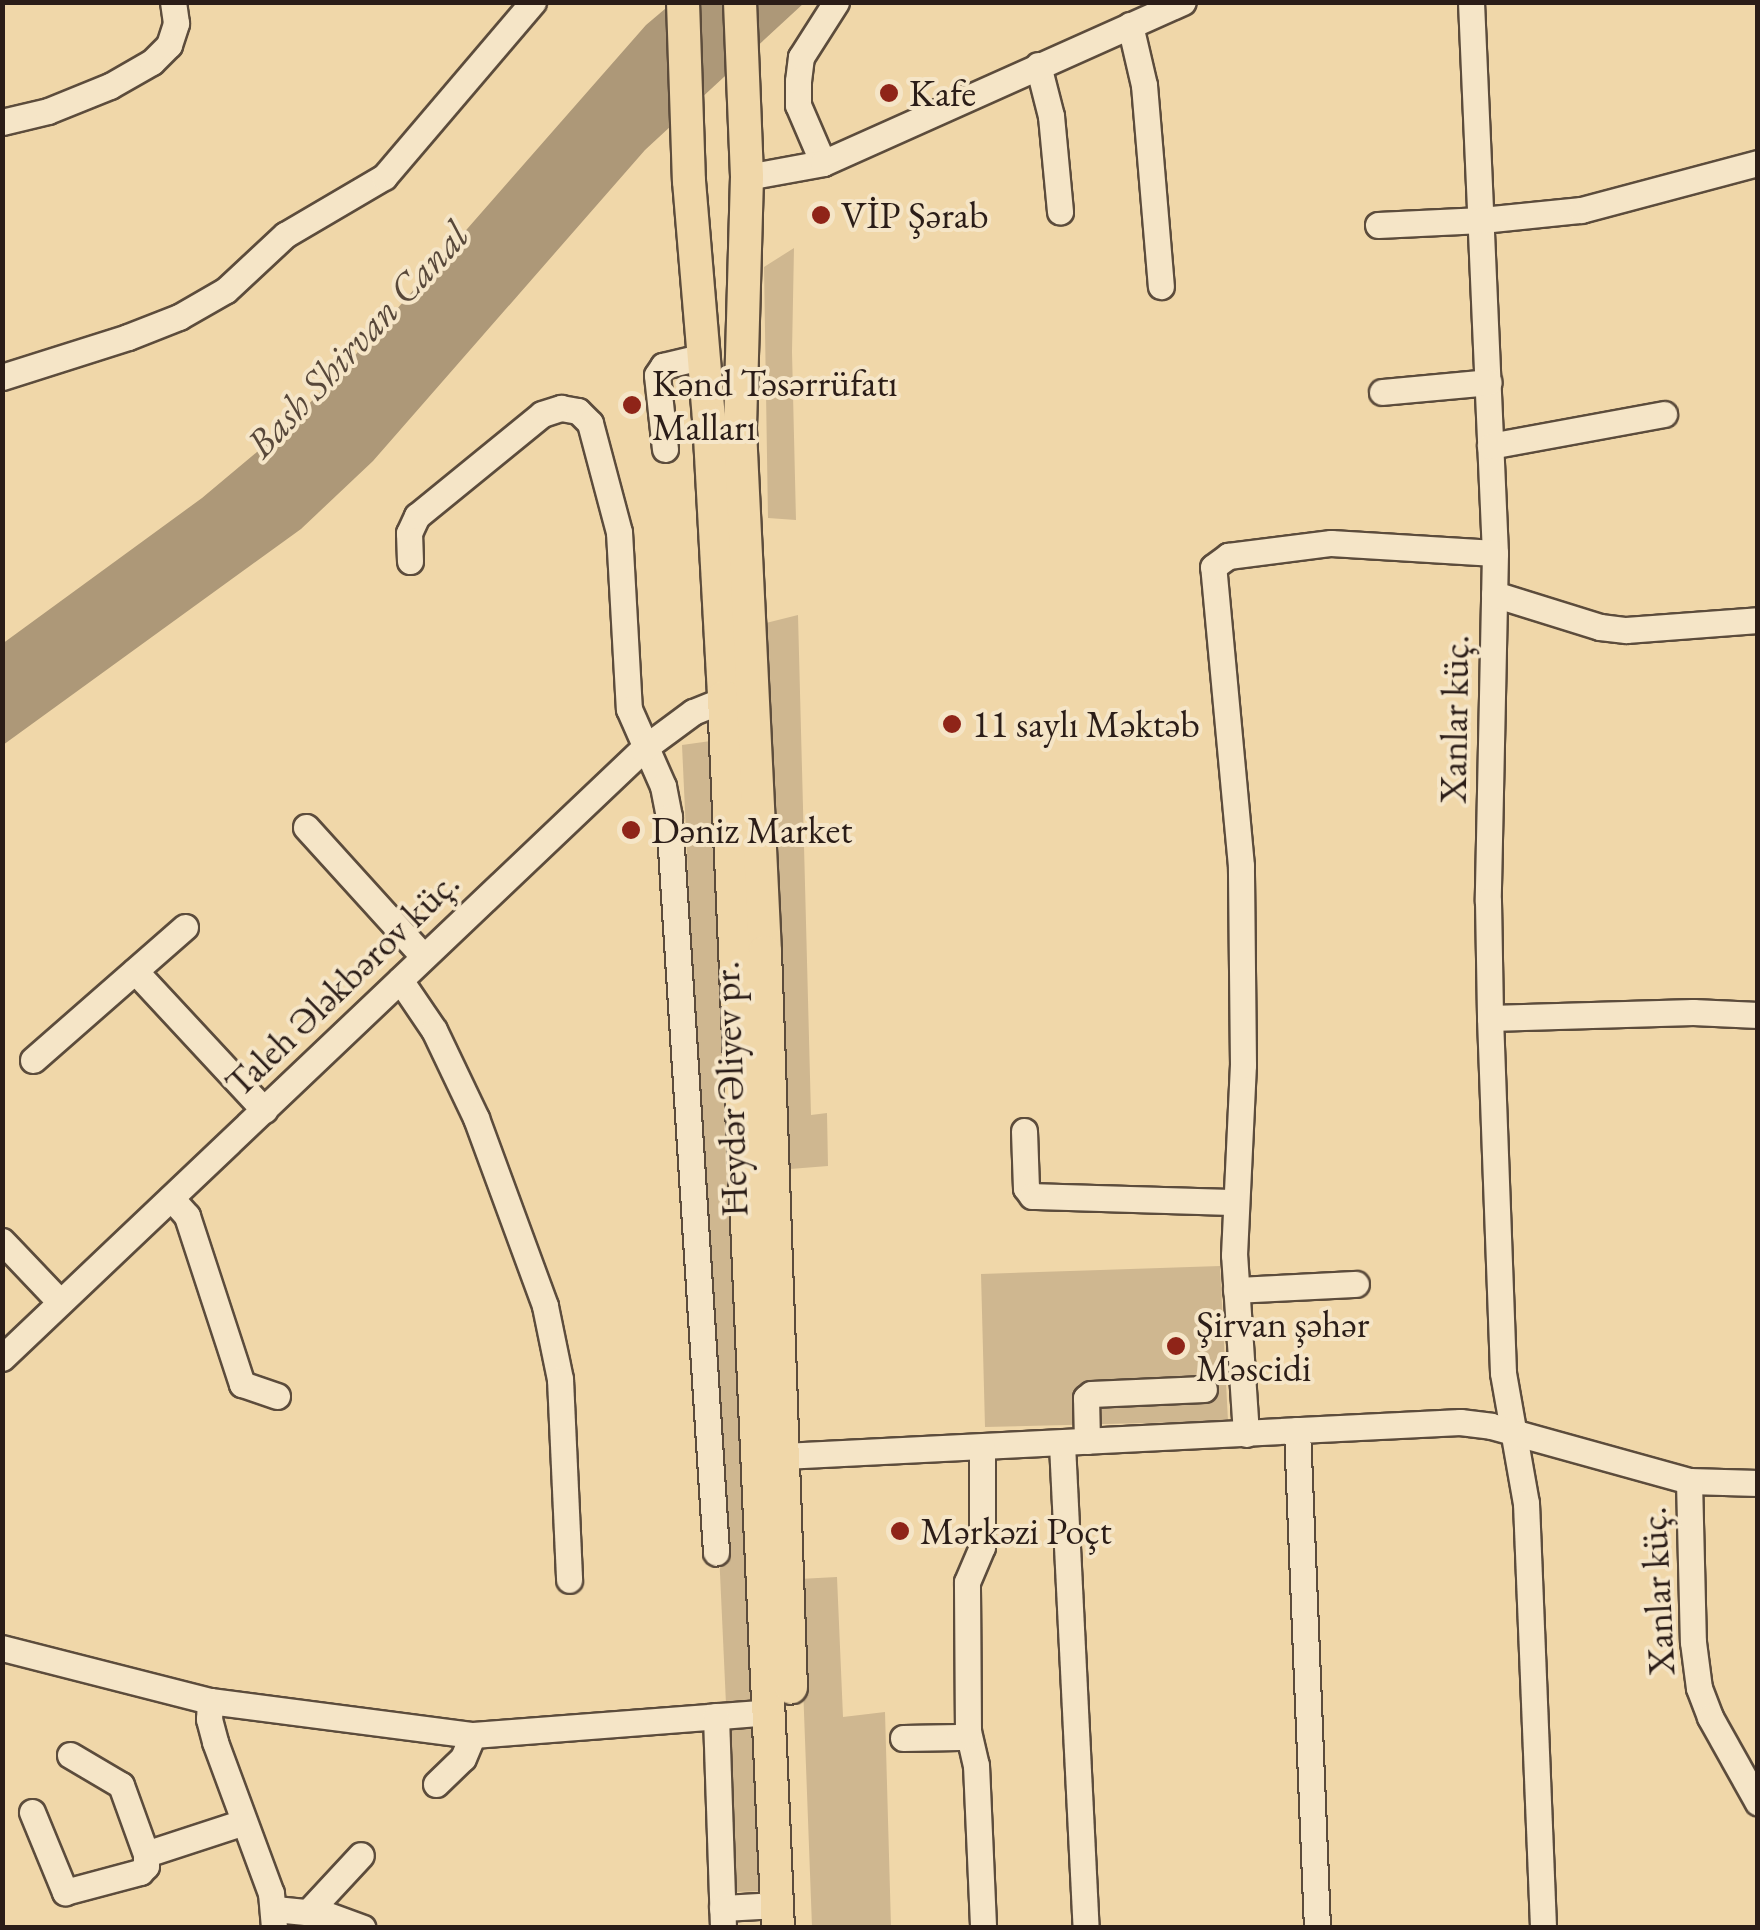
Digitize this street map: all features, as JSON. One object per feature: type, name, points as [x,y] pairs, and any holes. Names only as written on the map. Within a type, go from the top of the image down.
[{"type":"main road","name":"Heydər Əliyev pr.","points":[[683,2],[694,251],[738,694],[783,1456],[785,1920]]},
{"type":"main road","name":"Heydər Əliyev pr.","points":[[740,2],[747,176],[738,377],[738,694],[770,1712],[785,1920]]},
{"type":"main road","points":[[694,251],[743,249]]},
{"type":"street","points":[[2,122],[48,111],[110,86],[152,62],[169,45],[176,23],[173,2]]},
{"type":"street","points":[[2,377],[180,317],[226,290],[285,235],[384,177],[533,2]]},
{"type":"street","points":[[823,163],[798,106],[798,81],[801,57],[836,2]]},
{"type":"street","points":[[747,176],[823,163],[1182,2]]},
{"type":"street","name":"Xanlar küç.","points":[[1472,2],[1494,553],[1490,1018],[1503,1372],[1526,1503],[1543,1928]]},
{"type":"street","points":[[1130,25],[1144,85],[1161,286]]},
{"type":"street","points":[[1038,65],[1050,116],[1060,212]]},
{"type":"street","points":[[1378,224],[1482,220],[1582,210],[1758,163]]},
{"type":"street","points":[[665,448],[657,374],[663,366],[704,356]]},
{"type":"street","points":[[1382,392],[1489,382]]},
{"type":"street","points":[[410,561],[409,533],[416,516],[542,414],[561,408],[578,411],[590,423],[619,532],[628,709],[663,786],[669,818],[716,1552]]},
{"type":"street","points":[[1490,446],[1664,414]]},
{"type":"street","points":[[1246,1434],[1236,1290],[1235,1202],[1245,960],[1241,866],[1213,567],[1228,556],[1331,543],[1494,553]]},
{"type":"street","points":[[1494,594],[1600,627],[1626,630],[1758,620]]},
{"type":"street","name":"Taleh Ələkbərov küç.","points":[[2,1358],[643,749],[693,712],[738,694]]},
{"type":"street","points":[[306,827],[423,956]]},
{"type":"street","points":[[33,1060],[184,928]]},
{"type":"street","points":[[135,971],[264,1110]]},
{"type":"street","points":[[400,980],[434,1030],[476,1118],[545,1306],[560,1378],[569,1580]]},
{"type":"street","points":[[1490,1018],[1693,1012],[1758,1015]]},
{"type":"street","points":[[1024,1130],[1026,1188],[1032,1196],[1235,1202]]},
{"type":"street","points":[[171,1198],[187,1216],[242,1384],[255,1392],[277,1396]]},
{"type":"street","points":[[2,1241],[60,1302]]},
{"type":"street","points":[[1236,1290],[1356,1284]]},
{"type":"street","points":[[1086,1928],[1074,1442],[1086,1398],[1091,1394],[1204,1389]]},
{"type":"street","points":[[783,1456],[1460,1422],[1689,1481],[1758,1483]]},
{"type":"street","points":[[1297,1430],[1316,1928]]},
{"type":"street","points":[[982,1447],[984,1531],[966,1582],[968,1731],[976,1765],[983,1928]]},
{"type":"street","name":"Xanlar küç.","points":[[1689,1481],[1692,1642],[1699,1688],[1710,1718],[1758,1803]]},
{"type":"street","points":[[2,1648],[210,1701],[473,1734],[770,1712]]},
{"type":"street","points":[[210,1701],[208,1719],[214,1742],[275,1918],[309,1912],[362,1928]]},
{"type":"street","points":[[716,1716],[722,1918],[785,1920]]},
{"type":"street","points":[[903,1738],[960,1737],[968,1731]]},
{"type":"street","points":[[436,1784],[463,1758],[473,1734]]},
{"type":"street","points":[[32,1812],[65,1892],[140,1872],[146,1866],[146,1854],[121,1785],[70,1756]]},
{"type":"street","points":[[146,1854],[244,1822]]},
{"type":"street","points":[[309,1912],[361,1855]]},
{"type":"shaded area","points":[[672,3],[804,3],[645,150],[373,461],[301,529],[3,745],[2,644],[202,498],[288,426],[375,334],[646,25]]},
{"type":"shaded area","points":[[794,248],[796,520],[768,518],[764,267]]},
{"type":"shaded area","points":[[798,615],[811,1115],[827,1113],[828,1166],[790,1169],[766,623]]},
{"type":"shaded area","points":[[718,740],[759,1699],[726,1704],[682,745]]},
{"type":"shaded area","points":[[1220,1266],[1228,1421],[985,1427],[981,1274]]},
{"type":"shaded area","points":[[837,1577],[843,1717],[885,1712],[891,1927],[812,1927],[799,1579]]},
{"type":"shaded area","points":[[759,1728],[766,1891],[735,1892],[728,1729]]},
{"type":"place","name":"Kafe","points":[[889,93]]},
{"type":"place","name":"VİP Şərab","points":[[821,215]]},
{"type":"place","name":"Kənd Təsərrüfatı Malları","points":[[632,405]]},
{"type":"place","name":"11 saylı Məktəb","points":[[952,724]]},
{"type":"place","name":"Dəniz Market","points":[[631,830]]},
{"type":"place","name":"Şirvan şəhər Məscidi","points":[[1176,1346]]},
{"type":"place","name":"Mərkəzi Poçt","points":[[900,1531]]},
{"type":"water label","name":"Bash Shirvan Canal","points":[[357,339]]}]
